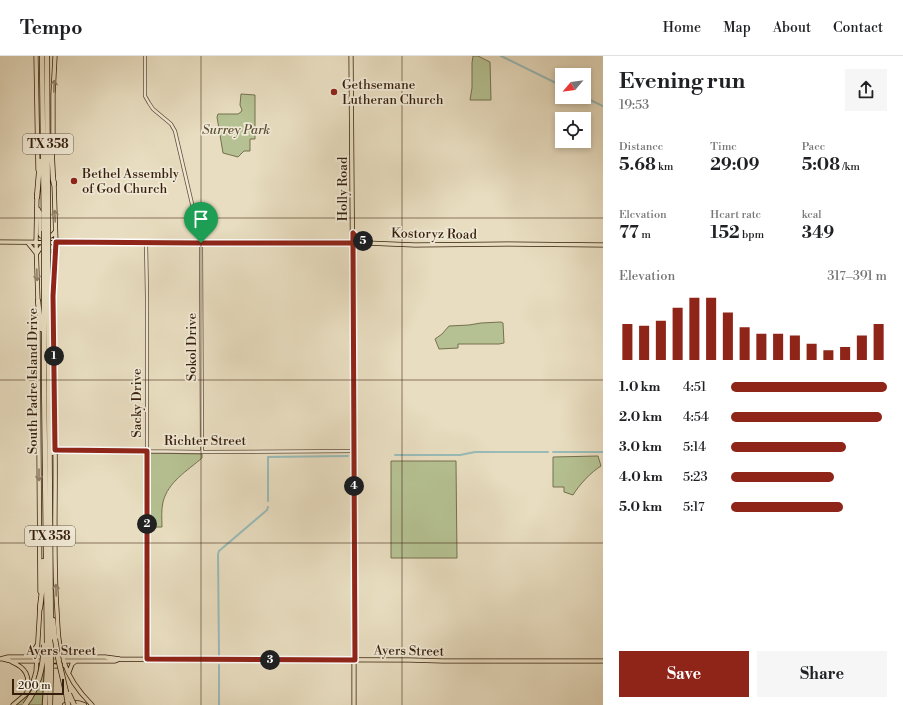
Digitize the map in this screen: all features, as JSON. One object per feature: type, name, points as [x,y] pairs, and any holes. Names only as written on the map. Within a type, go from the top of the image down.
[{"type":"highway","name":"South Padre Island Drive","points":[[42,56],[42,130],[46,231]]},
{"type":"highway","name":"South Padre Island Drive","points":[[47,56],[48,111],[44,376],[46,614],[50,705]]},
{"type":"highway","points":[[48,111],[54,184]]},
{"type":"highway","points":[[37,197],[42,130]]},
{"type":"highway","name":"South Padre Island Drive","points":[[46,252],[51,603],[47,646]]},
{"type":"highway","points":[[38,301],[44,376]]},
{"type":"highway","points":[[50,468],[53,451],[54,391]]},
{"type":"highway","points":[[40,608],[45,519]]},
{"type":"highway","points":[[51,603],[53,608],[59,662],[68,705]]},
{"type":"highway","points":[[25,705],[37,684],[47,646]]},
{"type":"highway","name":"South Padre Island Drive","points":[[45,705],[49,669]]},
{"type":"highway","points":[[62,675],[74,705]]},
{"type":"highway","points":[[65,705],[71,702],[77,702],[84,705]]},
{"type":"main road","points":[[14,705],[26,694],[33,682],[37,669],[40,608],[38,301],[36,243],[36,56]]},
{"type":"main road","points":[[55,56],[53,113],[56,242],[53,296],[56,591],[60,648],[66,669],[80,692],[92,705]]},
{"type":"main road","name":"Holly Road","points":[[351,56],[355,660],[354,705]]},
{"type":"main road","points":[[37,208],[40,213],[41,236],[50,237],[56,232]]},
{"type":"main road","points":[[353,233],[358,239],[366,243]]},
{"type":"main road","name":"Kostoryz Road","points":[[0,242],[603,245]]},
{"type":"main road","points":[[28,243],[37,254]]},
{"type":"main road","points":[[37,254],[41,247],[51,247],[54,249],[55,274]]},
{"type":"main road","points":[[38,647],[42,653],[55,653],[58,652],[60,648]]},
{"type":"main road","points":[[22,657],[30,654],[38,647]]},
{"type":"main road","points":[[60,648],[71,657]]},
{"type":"main road","name":"Ayers Street","points":[[1,659],[8,657],[37,659]]},
{"type":"main road","name":"Ayers Street","points":[[63,659],[71,657],[105,657],[120,659],[603,661]]},
{"type":"main road","points":[[96,657],[99,661]]},
{"type":"main road","name":"Ayers Street","points":[[1,659],[8,661],[63,659],[77,661],[115,661],[120,659]]},
{"type":"main road","points":[[12,661],[22,668],[27,675],[28,684],[26,694]]},
{"type":"main road","points":[[68,674],[72,664],[77,661]]},
{"type":"main road","points":[[37,669],[39,667],[62,666],[66,669]]},
{"type":"street","name":"Sokol Drive","points":[[145,56],[145,96],[148,103],[171,124],[175,131],[200,233],[202,452]]},
{"type":"street","name":"Sacky Drive","points":[[146,243],[147,659]]},
{"type":"street","name":"Richter Street","points":[[55,450],[202,452],[354,451]]},
{"type":"green space","points":[[473,56],[478,56],[490,62],[491,100],[470,100]]},
{"type":"green space","name":"Surrey Park","points":[[241,94],[255,95],[255,139],[250,139],[250,151],[244,151],[238,157],[223,153],[217,117],[218,114],[238,114],[241,112]]},
{"type":"green space","points":[[503,323],[504,343],[458,344],[458,348],[439,349],[435,339],[449,326]]},
{"type":"green space","points":[[148,453],[202,454],[202,458],[179,477],[165,495],[162,508],[162,527],[148,527]]},
{"type":"green space","points":[[598,456],[601,466],[578,487],[573,495],[564,492],[564,487],[553,487],[553,457]]},
{"type":"green space","points":[[391,461],[456,461],[457,558],[391,558]]},
{"type":"green space","points":[[44,669],[42,705],[15,705],[29,689],[38,670]]},
{"type":"waterway","points":[[501,56],[555,83]]},
{"type":"waterway","points":[[591,100],[603,106]]},
{"type":"waterway","points":[[395,455],[460,455],[475,452],[548,452]]},
{"type":"waterway","points":[[553,452],[603,452]]},
{"type":"waterway","points":[[268,501],[268,457],[348,456]]},
{"type":"waterway","points":[[219,656],[218,554],[219,551],[267,510],[268,507]]},
{"type":"waterway","points":[[219,665],[219,705]]},
{"type":"place","name":"Gethsemane Lutheran Church","points":[[334,92]]},
{"type":"place","name":"Bethel Assembly of God Church","points":[[74,181]]},
{"type":"route","points":[[201,243],[56,242],[53,296],[55,450],[147,451],[147,659],[355,660],[353,243],[366,243],[358,239],[353,233],[353,243],[201,243]]}]
